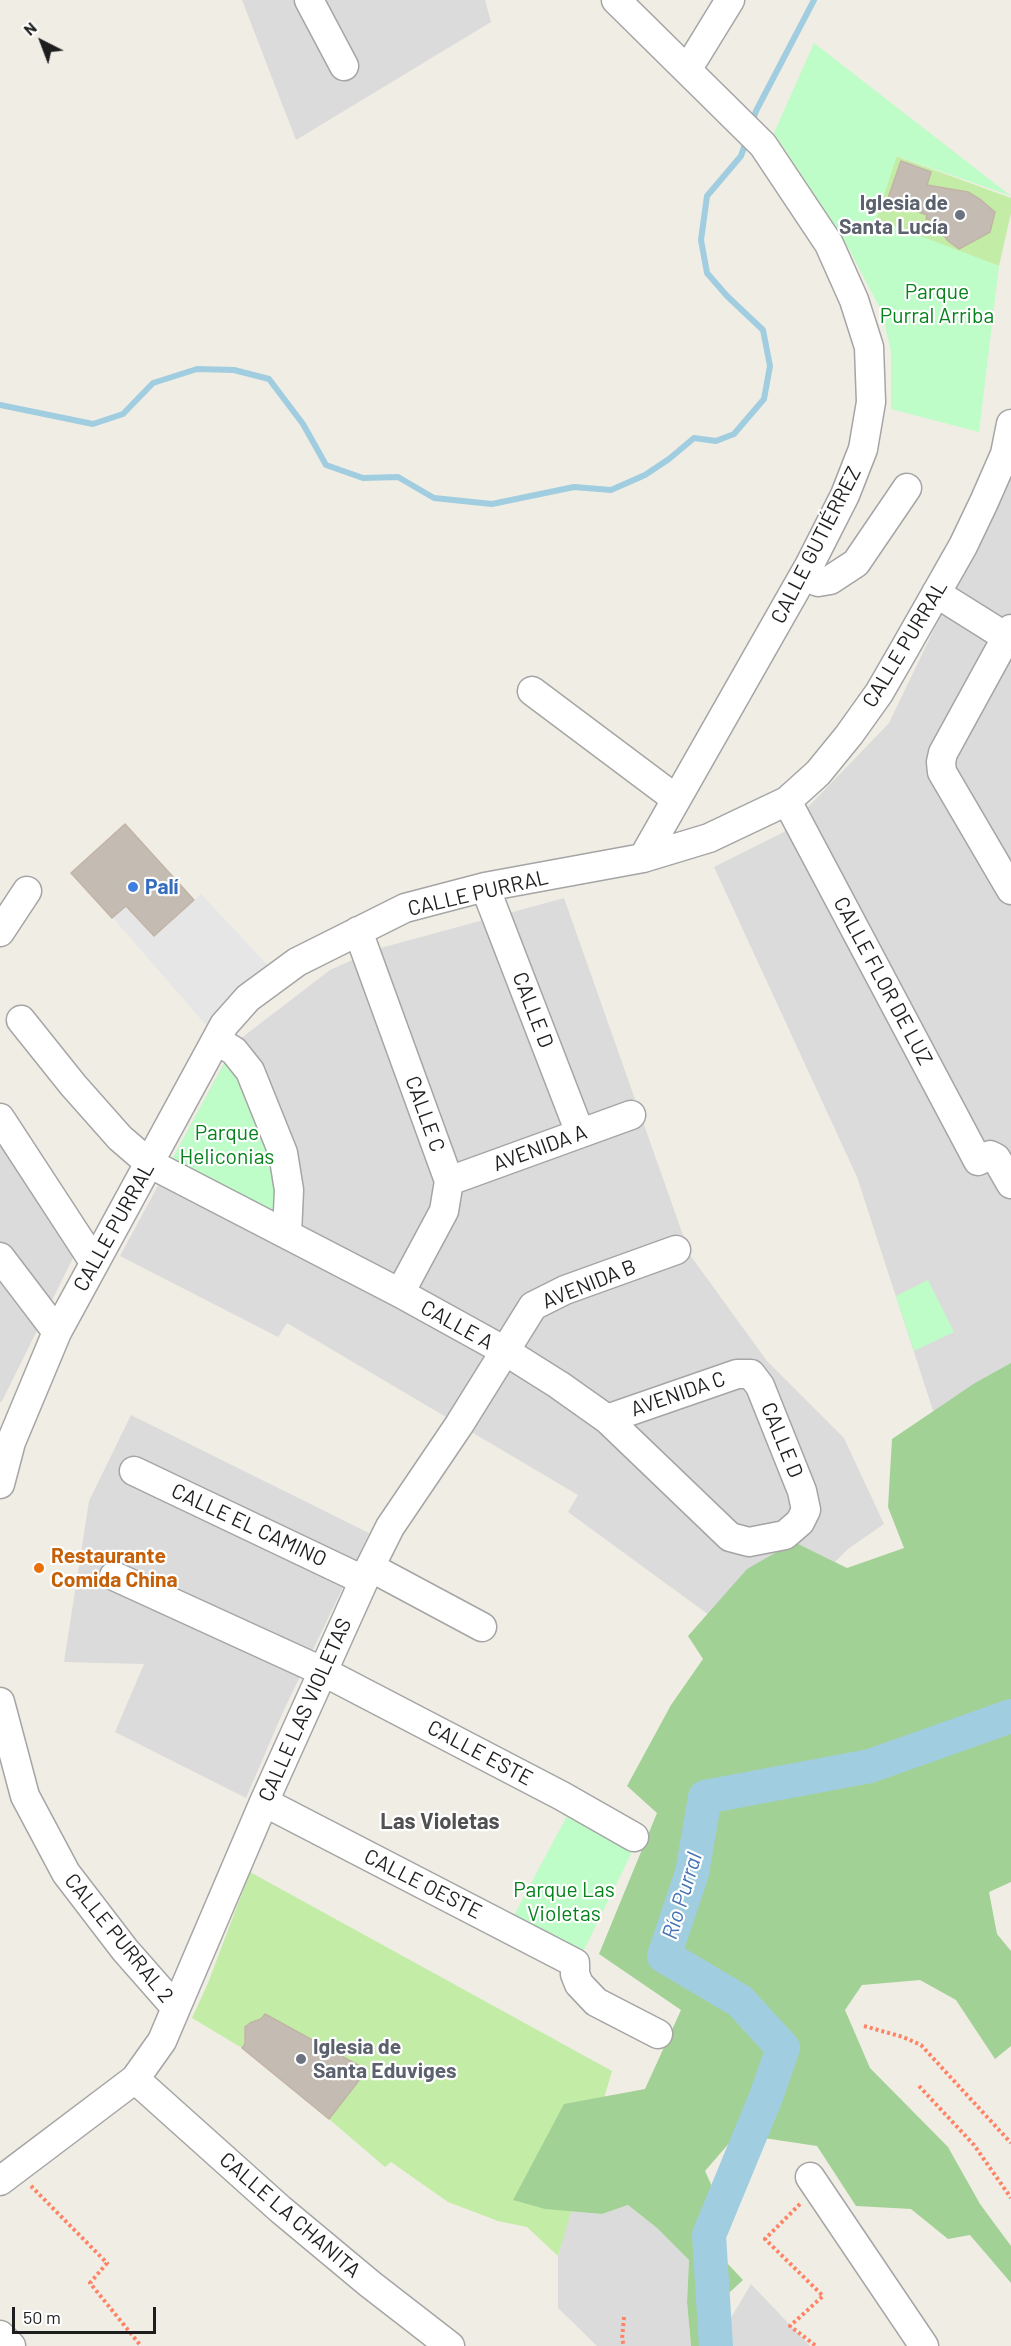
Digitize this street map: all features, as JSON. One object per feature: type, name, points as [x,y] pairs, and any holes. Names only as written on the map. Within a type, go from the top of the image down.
[{"type":"street","points":[[309,0],[344,66]]},
{"type":"street","name":"CALLE GUTIÉRREZ","points":[[615,0],[763,145],[829,244],[854,300],[869,347],[871,402],[863,448],[845,495],[804,575],[643,858]]},
{"type":"street","points":[[687,70],[730,0]]},
{"type":"street","name":"CALLE PURRAL","points":[[0,1484],[12,1442],[57,1332],[224,1026],[248,998],[297,962],[405,908],[485,887],[643,858],[709,838],[787,801],[818,773],[879,693],[963,546],[1005,454],[1011,424]]},
{"type":"street","points":[[804,575],[818,582],[830,580],[856,563],[907,488]]},
{"type":"street","points":[[936,593],[1009,633],[943,753],[941,762],[942,772],[1008,874]]},
{"type":"street","points":[[532,691],[676,799]]},
{"type":"street","name":"CALLE FLOR DE LUZ","points":[[787,801],[978,1161],[990,1155],[996,1158],[1011,1184]]},
{"type":"street","name":"CALLE D","points":[[485,887],[580,1133]]},
{"type":"street","points":[[0,932],[27,891]]},
{"type":"street","name":"CALLE C","points":[[358,931],[449,1181],[444,1211],[400,1293]]},
{"type":"street","name":"CALLE A","points":[[21,1020],[72,1085],[120,1138],[149,1163],[400,1293],[504,1351],[559,1385],[607,1419],[730,1537]]},
{"type":"street","points":[[216,1040],[234,1052],[250,1071],[283,1153],[289,1190],[287,1234]]},
{"type":"street","name":"AVENIDA A","points":[[449,1181],[631,1115]]},
{"type":"street","points":[[0,1118],[94,1262]]},
{"type":"street","name":"AVENIDA B","points":[[459,1425],[533,1306],[547,1298],[676,1250]]},
{"type":"street","points":[[0,1257],[57,1332]]},
{"type":"street","name":"AVENIDA C","points":[[607,1419],[737,1374],[751,1374]]},
{"type":"street","name":"CALLE D","points":[[730,1537],[749,1542],[785,1535],[800,1522],[806,1510],[802,1491],[760,1386],[751,1374]]},
{"type":"street","name":"CALLE LAS VIOLETAS","points":[[176,2008],[264,1802],[367,1573],[390,1527],[459,1425]]},
{"type":"street","name":"CALLE EL CAMINO","points":[[134,1471],[367,1573],[482,1627]]},
{"type":"street","name":"CALLE ESTE","points":[[114,1576],[324,1672],[562,1796],[634,1837]]},
{"type":"street","name":"CALLE PURRAL 2","points":[[0,1702],[25,1796],[66,1873],[125,1950],[176,2008],[162,2041],[135,2079],[8,2176]]},
{"type":"street","name":"CALLE OESTE","points":[[264,1802],[575,1963],[575,1974],[579,1984],[596,2002],[658,2034]]},
{"type":"street","name":"CALLE LA CHANITA","points":[[135,2079],[289,2216],[370,2284],[450,2346]]},
{"type":"street","points":[[813,2181],[924,2346]]},
{"type":"street","points":[[0,2335],[11,2346]]},
{"type":"path","points":[[864,2026],[903,2037],[921,2045],[1011,2143]]},
{"type":"path","points":[[919,2086],[974,2145],[1011,2198]]},
{"type":"path","points":[[8,2176],[107,2263],[90,2283],[141,2346]]},
{"type":"path","points":[[813,2181],[765,2239],[823,2296],[790,2326],[816,2346]]},
{"type":"path","points":[[624,2317],[622,2339],[624,2346]]},
{"type":"shaded area","points":[[242,0],[485,0],[491,22],[296,140]]},
{"type":"shaded area","points":[[1011,469],[1011,1440],[952,1469],[857,1177],[714,867],[784,832],[889,723]]},
{"type":"shaded area","points":[[201,894],[273,971],[228,999],[206,1025],[113,918],[126,906],[154,936]]},
{"type":"shaded area","points":[[564,898],[690,1255],[767,1361],[844,1438],[884,1524],[848,1549],[817,1580],[746,1642],[568,1512],[578,1495],[287,1323],[278,1337],[120,1256],[222,1067],[240,1039],[330,970],[377,949]]},
{"type":"shaded area","points":[[0,1135],[78,1248],[1,1403],[0,1401]]},
{"type":"shaded area","points":[[131,1415],[369,1533],[282,1714],[246,1798],[115,1732],[144,1664],[64,1662],[89,1501]]},
{"type":"shaded area","points":[[628,2205],[657,2228],[689,2260],[687,2302],[691,2346],[597,2346],[558,2308],[558,2256],[570,2211],[602,2214]]},
{"type":"shaded area","points":[[751,2284],[810,2346],[725,2346],[722,2333]]},
{"type":"green space","name":"Parque Purral Arriba","points":[[814,43],[1011,196],[897,156],[876,219],[999,266],[979,432],[891,409],[891,352],[882,312],[843,238],[774,133]]},
{"type":"green space","points":[[896,156],[1011,198],[1011,213],[999,266],[876,220]],"holes":[[[968,192],[995,212],[959,249],[948,241],[932,220]]]},
{"type":"green space","name":"Parque Heliconias","points":[[225,1062],[245,1077],[271,1144],[279,1220],[170,1163]]},
{"type":"green space","points":[[928,1280],[954,1332],[914,1351],[896,1296]]},
{"type":"green space","points":[[1011,1363],[1011,1882],[989,1892],[997,1934],[1011,1951],[1011,2046],[995,2059],[956,2000],[920,1980],[862,1985],[845,2010],[870,2068],[948,2147],[980,2204],[1011,2246],[1011,2283],[970,2235],[948,2239],[911,2209],[856,2206],[817,2146],[737,2134],[705,2171],[715,2193],[712,2247],[743,2280],[704,2316],[713,2346],[691,2346],[687,2302],[689,2260],[657,2228],[628,2205],[602,2214],[545,2209],[513,2200],[564,2104],[645,2089],[681,2010],[599,1954],[657,1813],[627,1786],[671,1705],[703,1659],[688,1636],[747,1569],[794,1542],[847,1568],[904,1548],[888,1507],[892,1439],[975,1383]]},
{"type":"green space","name":"Parque Las Violetas","points":[[568,1814],[633,1850],[581,1956],[513,1917]]},
{"type":"green space","points":[[250,1872],[612,2071],[558,2256],[527,2227],[498,2221],[448,2202],[391,2162],[385,2167],[329,2119],[367,2070],[265,2014],[261,2019],[245,2027],[246,2042],[242,2048],[192,2018],[208,1983]]},
{"type":"building","name":"Iglesia de Santa Lucía","points":[[901,161],[931,172],[927,185],[968,192],[981,200],[995,212],[990,232],[959,249],[948,241],[932,220],[926,219],[927,215],[887,201]]},
{"type":"building","name":"Palí","points":[[125,824],[194,900],[154,936],[126,906],[112,918],[71,873]]},
{"type":"building","name":"Iglesia de Santa Eduviges","points":[[265,2014],[367,2070],[329,2119],[242,2048],[245,2044],[245,2027],[261,2019]]},
{"type":"waterway","points":[[752,123],[756,111],[814,0]]},
{"type":"waterway","points":[[0,405],[93,424],[123,414],[153,383],[197,369],[234,370],[269,379],[303,424],[326,465],[363,478],[398,477],[434,498],[492,504],[574,487],[611,490],[645,475],[694,438],[716,441],[734,434],[764,399],[770,366],[763,330],[727,296],[707,273],[701,240],[707,196],[741,156],[746,141]]},
{"type":"waterway","name":"Río Purral","points":[[716,2346],[709,2235],[766,2097],[783,2048],[740,2001],[664,1956],[692,1873],[705,1797],[870,1766],[1011,1716]]},
{"type":"place","name":"Iglesia de Santa Lucía","points":[[960,215]]},
{"type":"place","name":"Palí","points":[[133,887]]},
{"type":"place","name":"Restaurante Comida China","points":[[39,1568]]},
{"type":"place","name":"Iglesia de Santa Eduviges","points":[[301,2059]]},
{"type":"district","name":"Las Violetas","points":[[440,1822]]}]
